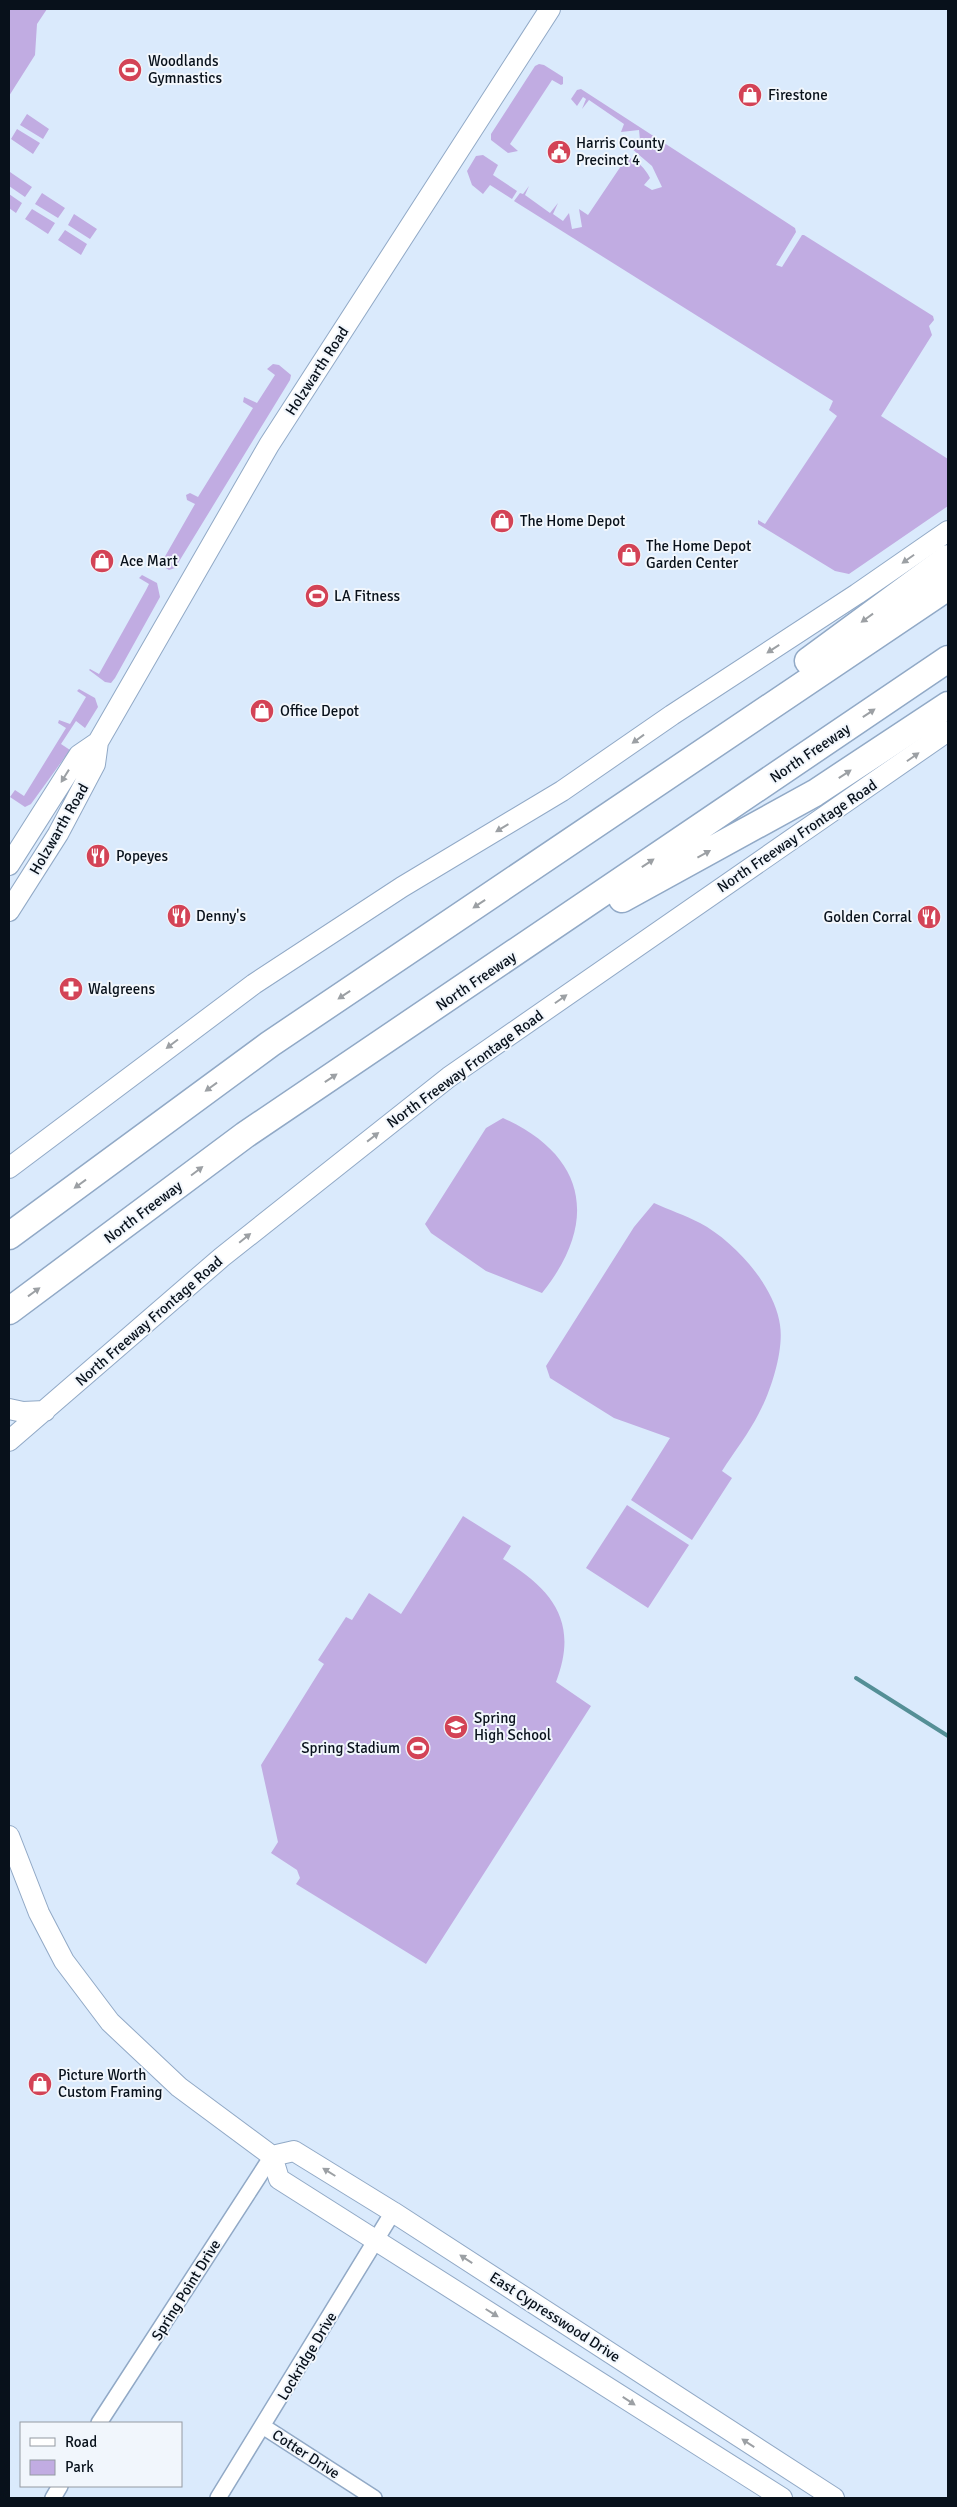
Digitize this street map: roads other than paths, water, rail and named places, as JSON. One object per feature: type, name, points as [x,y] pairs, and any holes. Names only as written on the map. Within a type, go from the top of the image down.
[{"type":"highway","points":[[546,858],[558,833],[795,670],[948,558]]},
{"type":"highway","points":[[18,1229],[270,1044],[948,587]]},
{"type":"highway","name":"North Freeway","points":[[9,1311],[245,1135],[463,990],[948,659]]},
{"type":"highway","points":[[463,990],[574,926],[815,793],[948,705]]},
{"type":"main road","name":"Holzwarth Road","points":[[9,911],[58,834],[96,764],[98,742],[269,445],[550,9]]},
{"type":"main road","points":[[9,1168],[254,984],[402,887],[562,791],[672,715],[858,594],[948,531]]},
{"type":"main road","name":"North Freeway Frontage Road","points":[[9,1441],[222,1257],[449,1077],[948,731]]},
{"type":"main road","name":"Holzwarth Road","points":[[9,865],[79,755],[98,742]]},
{"type":"main road","points":[[9,1409],[23,1412],[44,1411]]},
{"type":"main road","points":[[9,1836],[39,1913],[64,1961],[110,2022],[179,2088],[272,2156]]},
{"type":"main road","name":"East Cypresswood Drive","points":[[776,2495],[279,2178],[272,2156],[294,2151],[394,2212],[834,2498]]},
{"type":"main road","points":[[571,2364],[588,2339]]},
{"type":"main road","points":[[776,2495],[782,2465]]},
{"type":"street","name":"Spring Point Drive","points":[[100,2422],[272,2156]]},
{"type":"street","name":"Lockridge Drive","points":[[218,2498],[264,2427],[394,2212]]},
{"type":"street","name":"Cotter Drive","points":[[264,2427],[374,2498]]},
{"type":"street","points":[[53,2498],[59,2487]]},
{"type":"waterway","points":[[856,1678],[948,1736]]},
{"type":"place","name":"Woodlands Gymnastics","points":[[130,70]]},
{"type":"place","name":"Firestone","points":[[750,95]]},
{"type":"place","name":"Harris County Precinct 4","points":[[559,152]]},
{"type":"place","name":"The Home Depot","points":[[502,521]]},
{"type":"place","name":"The Home Depot Garden Center","points":[[629,555]]},
{"type":"place","name":"Ace Mart","points":[[102,561]]},
{"type":"place","name":"LA Fitness","points":[[317,596]]},
{"type":"place","name":"Office Depot","points":[[262,711]]},
{"type":"place","name":"Popeyes","points":[[98,856]]},
{"type":"place","name":"Denny's","points":[[179,916]]},
{"type":"place","name":"Golden Corral","points":[[929,917]]},
{"type":"place","name":"Walgreens","points":[[71,989]]},
{"type":"place","name":"Spring High School","points":[[456,1727]]},
{"type":"place","name":"Spring Stadium","points":[[418,1748]]},
{"type":"place","name":"Picture Worth Custom Framing","points":[[40,2084]]}]
